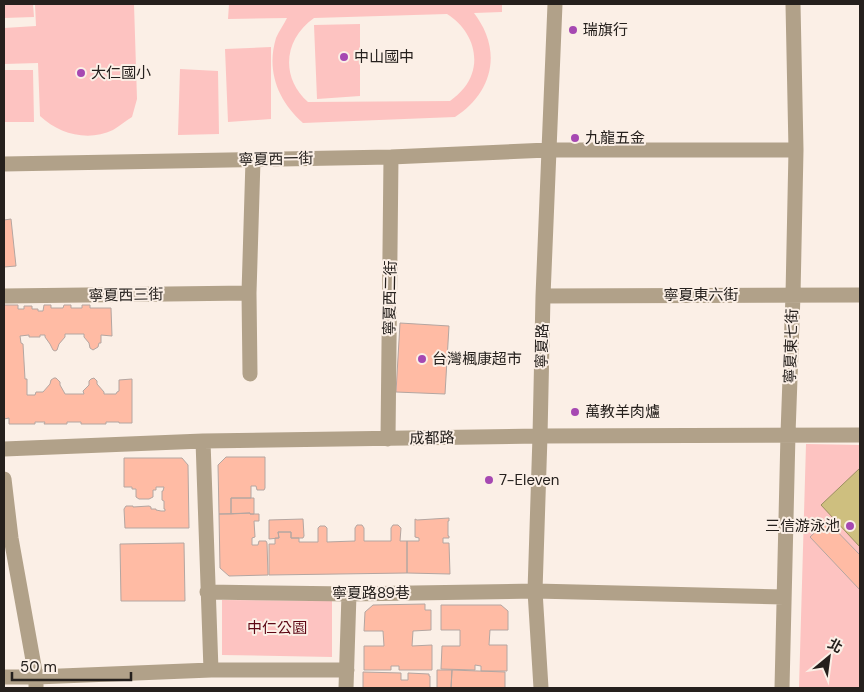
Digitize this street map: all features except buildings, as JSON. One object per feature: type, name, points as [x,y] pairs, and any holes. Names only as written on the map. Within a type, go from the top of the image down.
[{"type":"street","name":"寧夏路","points":[[541,688],[535,591],[543,296],[555,4]]},
{"type":"street","name":"寧夏東七街","points":[[782,688],[796,150],[793,4]]},
{"type":"street","name":"寧夏西一街","points":[[4,164],[391,157],[548,150],[796,150]]},
{"type":"street","name":"寧夏西二街","points":[[388,438],[391,157]]},
{"type":"street","points":[[250,374],[249,293],[253,160]]},
{"type":"street","name":"寧夏西三街","points":[[4,296],[249,293]]},
{"type":"street","name":"寧夏東六街","points":[[543,296],[860,294]]},
{"type":"street","name":"成都路","points":[[4,449],[203,441],[540,436],[860,435]]},
{"type":"street","points":[[203,441],[211,670]]},
{"type":"street","points":[[4,479],[7,538],[36,683]]},
{"type":"street","name":"寧夏路89巷","points":[[207,592],[349,594],[535,591],[784,597]]},
{"type":"street","points":[[346,688],[349,594]]},
{"type":"street","points":[[4,677],[36,683],[211,670],[347,670]]},
{"type":"green space","points":[[4,4],[33,4],[34,17],[4,18]]},
{"type":"green space","name":"大仁國小","points":[[35,4],[134,4],[137,99],[132,117],[113,130],[103,134],[84,136],[65,132],[40,116],[38,63],[4,64],[4,28],[36,26]]},
{"type":"green space","points":[[229,4],[502,4],[502,12],[474,13],[484,28],[490,46],[490,70],[481,92],[465,110],[455,117],[303,123],[294,114],[281,95],[276,85],[272,62],[276,38],[287,18],[228,19]],"holes":[[[447,14],[456,21],[469,38],[474,58],[470,78],[462,90],[450,101],[308,102],[299,92],[293,81],[289,58],[292,47],[296,36],[314,18]]]},
{"type":"green space","points":[[360,24],[360,96],[317,99],[314,25]]},
{"type":"green space","points":[[271,47],[271,119],[228,122],[225,49]]},
{"type":"green space","points":[[180,69],[218,71],[219,134],[178,135]]},
{"type":"green space","points":[[4,70],[33,70],[34,122],[4,122]]},
{"type":"green space","points":[[806,444],[860,445],[860,688],[799,688]]},
{"type":"green space","name":"中仁公園","points":[[222,600],[332,601],[332,657],[222,655]]},
{"type":"shaded area","name":"三信游泳池","points":[[860,468],[860,547],[821,505]]},
{"type":"place","name":"瑞旗行","points":[[573,30]]},
{"type":"place","name":"中山國中","points":[[344,57]]},
{"type":"place","name":"大仁國小","points":[[81,73]]},
{"type":"place","name":"九龍五金","points":[[575,138]]},
{"type":"place","name":"台灣楓康超市","points":[[422,359]]},
{"type":"place","name":"萬教羊肉爐","points":[[575,412]]},
{"type":"place","name":"7-Eleven","points":[[489,480]]},
{"type":"place","name":"三信游泳池","points":[[850,526]]}]
